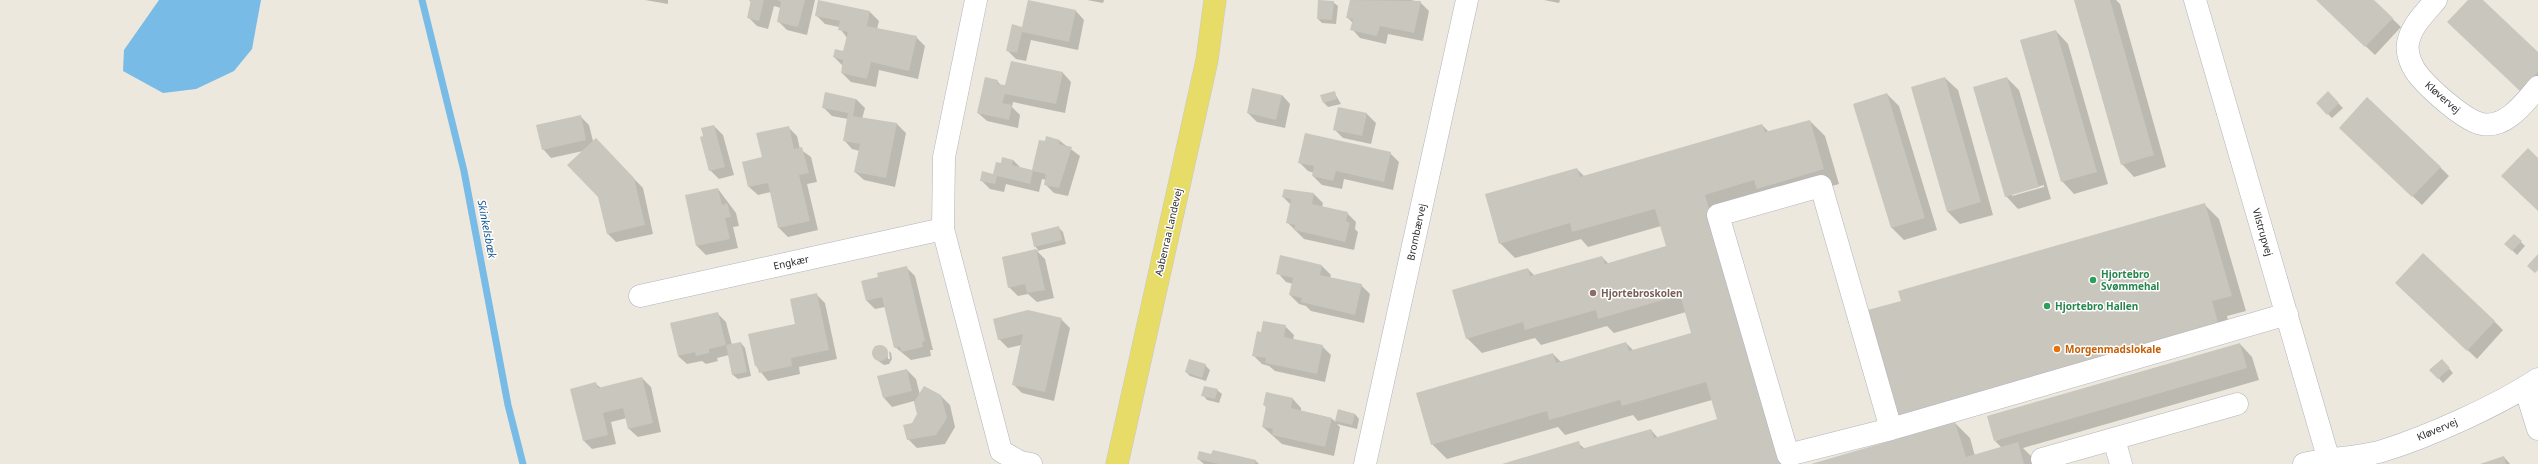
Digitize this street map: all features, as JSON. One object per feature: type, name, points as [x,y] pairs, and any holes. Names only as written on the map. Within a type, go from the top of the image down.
[{"type":"main road","name":"Aabenraa Landevej","points":[[1117,464],[1207,60],[1215,0]]},
{"type":"street","points":[[976,0],[944,157],[942,229],[1001,451],[1020,462],[1031,464]]},
{"type":"street","name":"Brombærvej","points":[[1365,464],[1467,0]]},
{"type":"street","name":"Vilstrupvej","points":[[2195,0],[2329,461]]},
{"type":"street","name":"Kløvervej","points":[[2436,0],[2412,30],[2408,44],[2409,59],[2419,76],[2460,112],[2483,124],[2508,118],[2520,109],[2538,87]]},
{"type":"street","points":[[1890,429],[1821,186],[1718,215],[1788,455],[1890,429],[2287,314]]},
{"type":"street","name":"Engkær","points":[[640,296],[942,229]]},
{"type":"street","points":[[2532,383],[2538,429]]},
{"type":"street","name":"Kløvervej","points":[[2304,464],[2329,461],[2381,451],[2448,425],[2532,383]]},
{"type":"street","points":[[2042,459],[2237,404]]},
{"type":"street","points":[[2114,439],[2121,464]]},
{"type":"water","points":[[159,0],[261,0],[252,49],[234,71],[196,89],[163,93],[123,71],[124,50]]},
{"type":"building","points":[[751,0],[764,0],[759,21],[747,18]]},
{"type":"building","points":[[777,0],[805,0],[798,27],[777,22],[781,2]]},
{"type":"building","points":[[818,0],[870,11],[867,26],[917,36],[909,71],[871,62],[867,79],[841,73],[843,60],[833,57],[835,49],[843,51],[848,32],[838,30],[840,21],[815,16]]},
{"type":"building","points":[[1028,0],[1076,10],[1069,42],[1022,32],[1017,53],[1006,51],[1012,24],[1022,27]]},
{"type":"building","points":[[1318,0],[1334,1],[1332,20],[1317,19]]},
{"type":"building","points":[[1350,0],[1421,1],[1414,33],[1380,26],[1377,36],[1350,30],[1353,19],[1346,18]]},
{"type":"building","points":[[2074,0],[2110,0],[2154,155],[2121,165]]},
{"type":"building","points":[[2316,0],[2374,0],[2393,18],[2365,47]]},
{"type":"building","points":[[2468,0],[2483,0],[2538,52],[2538,72],[2520,91],[2447,22]]},
{"type":"building","points":[[2056,30],[2097,172],[2061,182],[2020,40]]},
{"type":"building","points":[[1011,61],[1063,72],[1056,104],[1005,94],[1002,103],[1012,105],[1009,120],[977,113],[985,77],[998,80],[997,84],[1005,85]]},
{"type":"building","points":[[1945,77],[1981,202],[1947,212],[1911,87]]},
{"type":"building","points":[[2007,77],[2039,187],[2005,197],[1973,87]]},
{"type":"building","points":[[1252,88],[1282,95],[1276,120],[1247,113]]},
{"type":"building","points":[[1335,91],[1337,99],[1323,103],[1320,95]]},
{"type":"building","points":[[2328,91],[2339,103],[2327,115],[2316,103]]},
{"type":"building","points":[[825,92],[856,99],[853,116],[897,123],[886,178],[854,172],[860,144],[843,141],[848,113],[822,108]]},
{"type":"building","points":[[1887,93],[1925,218],[1891,228],[1853,104]]},
{"type":"building","points":[[2367,97],[2441,167],[2412,197],[2339,128]]},
{"type":"building","points":[[1338,107],[1367,113],[1362,136],[1333,130]]},
{"type":"building","points":[[581,115],[586,140],[542,150],[536,125]]},
{"type":"building","name":"Hjortebroskolen","points":[[1810,120],[1824,169],[1757,189],[1754,180],[1705,195],[1783,464],[1502,464],[1579,441],[1581,449],[1651,429],[1654,438],[1717,419],[1706,382],[1622,406],[1620,400],[1549,420],[1547,411],[1431,445],[1416,393],[1553,353],[1556,363],[1626,342],[1629,351],[1691,333],[1680,295],[1598,319],[1596,310],[1525,330],[1523,322],[1466,339],[1452,290],[1528,268],[1530,276],[1602,256],[1605,264],[1666,246],[1655,209],[1572,232],[1570,223],[1499,244],[1485,194],[1577,168],[1580,177],[1762,124],[1765,132]]},
{"type":"building","points":[[714,125],[725,167],[709,171],[700,137],[703,136],[701,128]]},
{"type":"building","points":[[789,126],[794,149],[802,147],[809,173],[799,175],[810,221],[778,228],[768,183],[748,187],[742,162],[762,157],[756,133]]},
{"type":"building","points":[[1305,133],[1391,152],[1384,182],[1336,171],[1333,181],[1312,176],[1314,166],[1298,163]]},
{"type":"building","points":[[1046,136],[1060,140],[1059,144],[1072,147],[1059,188],[1044,185],[1046,174],[1033,171],[1030,184],[997,176],[995,184],[980,181],[982,171],[993,174],[996,162],[1001,163],[1002,157],[1013,160],[1012,165],[1032,170],[1039,140],[1045,141]]},
{"type":"building","points":[[596,138],[634,178],[645,225],[607,234],[598,197],[567,165]]},
{"type":"building","points":[[2528,148],[2538,158],[2538,211],[2501,176]]},
{"type":"building","points":[[718,188],[722,205],[727,203],[731,217],[725,218],[730,239],[696,246],[685,195]]},
{"type":"building","points":[[1284,189],[1314,193],[1312,204],[1348,212],[1346,221],[1350,223],[1345,242],[1294,230],[1295,225],[1286,223],[1291,199],[1282,197]]},
{"type":"building","name":"Hjortebro Hallen","points":[[2205,203],[2232,296],[2212,301],[2219,326],[1895,419],[1864,311],[1901,301],[1898,291]]},
{"type":"building","points":[[1059,226],[1062,240],[1034,247],[1031,233]]},
{"type":"building","points":[[2514,234],[2522,241],[2512,251],[2504,244]]},
{"type":"building","points":[[1036,249],[1045,290],[1027,293],[1025,284],[1008,288],[1002,257]]},
{"type":"building","points":[[2423,253],[2495,321],[2467,351],[2395,283]]},
{"type":"building","points":[[2538,254],[2538,270],[2535,273],[2527,266]]},
{"type":"building","points":[[1280,255],[1322,265],[1320,275],[1362,284],[1355,315],[1301,302],[1302,298],[1289,295],[1293,278],[1276,274]]},
{"type":"building","points":[[907,266],[925,341],[922,342],[923,347],[901,352],[900,347],[894,348],[882,297],[866,301],[861,281],[878,277],[877,273]]},
{"type":"building","points":[[817,293],[829,350],[791,358],[792,366],[759,373],[757,366],[755,366],[748,334],[795,324],[790,299]]},
{"type":"building","points":[[1028,310],[1062,318],[1045,392],[1012,385],[1023,334],[998,340],[993,319]]},
{"type":"building","points":[[718,312],[726,345],[709,349],[709,353],[696,356],[695,352],[678,356],[670,323]]},
{"type":"building","points":[[1263,321],[1286,325],[1284,337],[1323,345],[1317,374],[1265,363],[1266,358],[1252,356],[1257,331],[1261,332]]},
{"type":"building","points":[[741,342],[747,372],[732,375],[726,345]]},
{"type":"building","points":[[2240,343],[2247,368],[1994,441],[1987,416]]},
{"type":"building","points":[[877,345],[883,345],[888,350],[886,359],[883,361],[877,361],[872,356],[872,350]]},
{"type":"building","points":[[1189,359],[1206,364],[1202,378],[1185,372]]},
{"type":"building","points":[[2442,359],[2450,368],[2438,379],[2429,370]]},
{"type":"building","points":[[907,369],[912,391],[883,398],[877,376]]},
{"type":"building","points":[[642,377],[653,423],[628,429],[623,408],[603,413],[608,435],[583,441],[570,389],[596,382],[598,388]]},
{"type":"building","points":[[924,386],[941,395],[947,418],[936,435],[907,440],[903,425],[912,423],[917,414],[914,402]]},
{"type":"building","points":[[1204,386],[1218,389],[1215,399],[1201,396]]},
{"type":"building","points":[[1266,392],[1293,398],[1291,408],[1332,418],[1325,447],[1272,435],[1273,429],[1262,427],[1266,406],[1263,405]]},
{"type":"building","points":[[1338,409],[1355,414],[1352,425],[1335,421]]},
{"type":"building","points":[[1955,422],[1966,457],[2018,442],[2024,464],[1811,464]]},
{"type":"building","points":[[1213,450],[1256,460],[1255,464],[1219,464],[1197,459],[1199,451],[1211,454]]},
{"type":"building","points":[[2504,456],[2506,464],[2480,464]]},
{"type":"waterway","name":"Skinkelsbæk","points":[[422,0],[464,171],[508,405],[523,464]]},
{"type":"place","name":"Hjortebro Svømmehal","points":[[2093,280]]},
{"type":"place","name":"Hjortebroskolen","points":[[1593,293]]},
{"type":"place","name":"Hjortebro Hallen","points":[[2047,306]]},
{"type":"place","name":"Morgenmadslokale","points":[[2057,349]]}]
